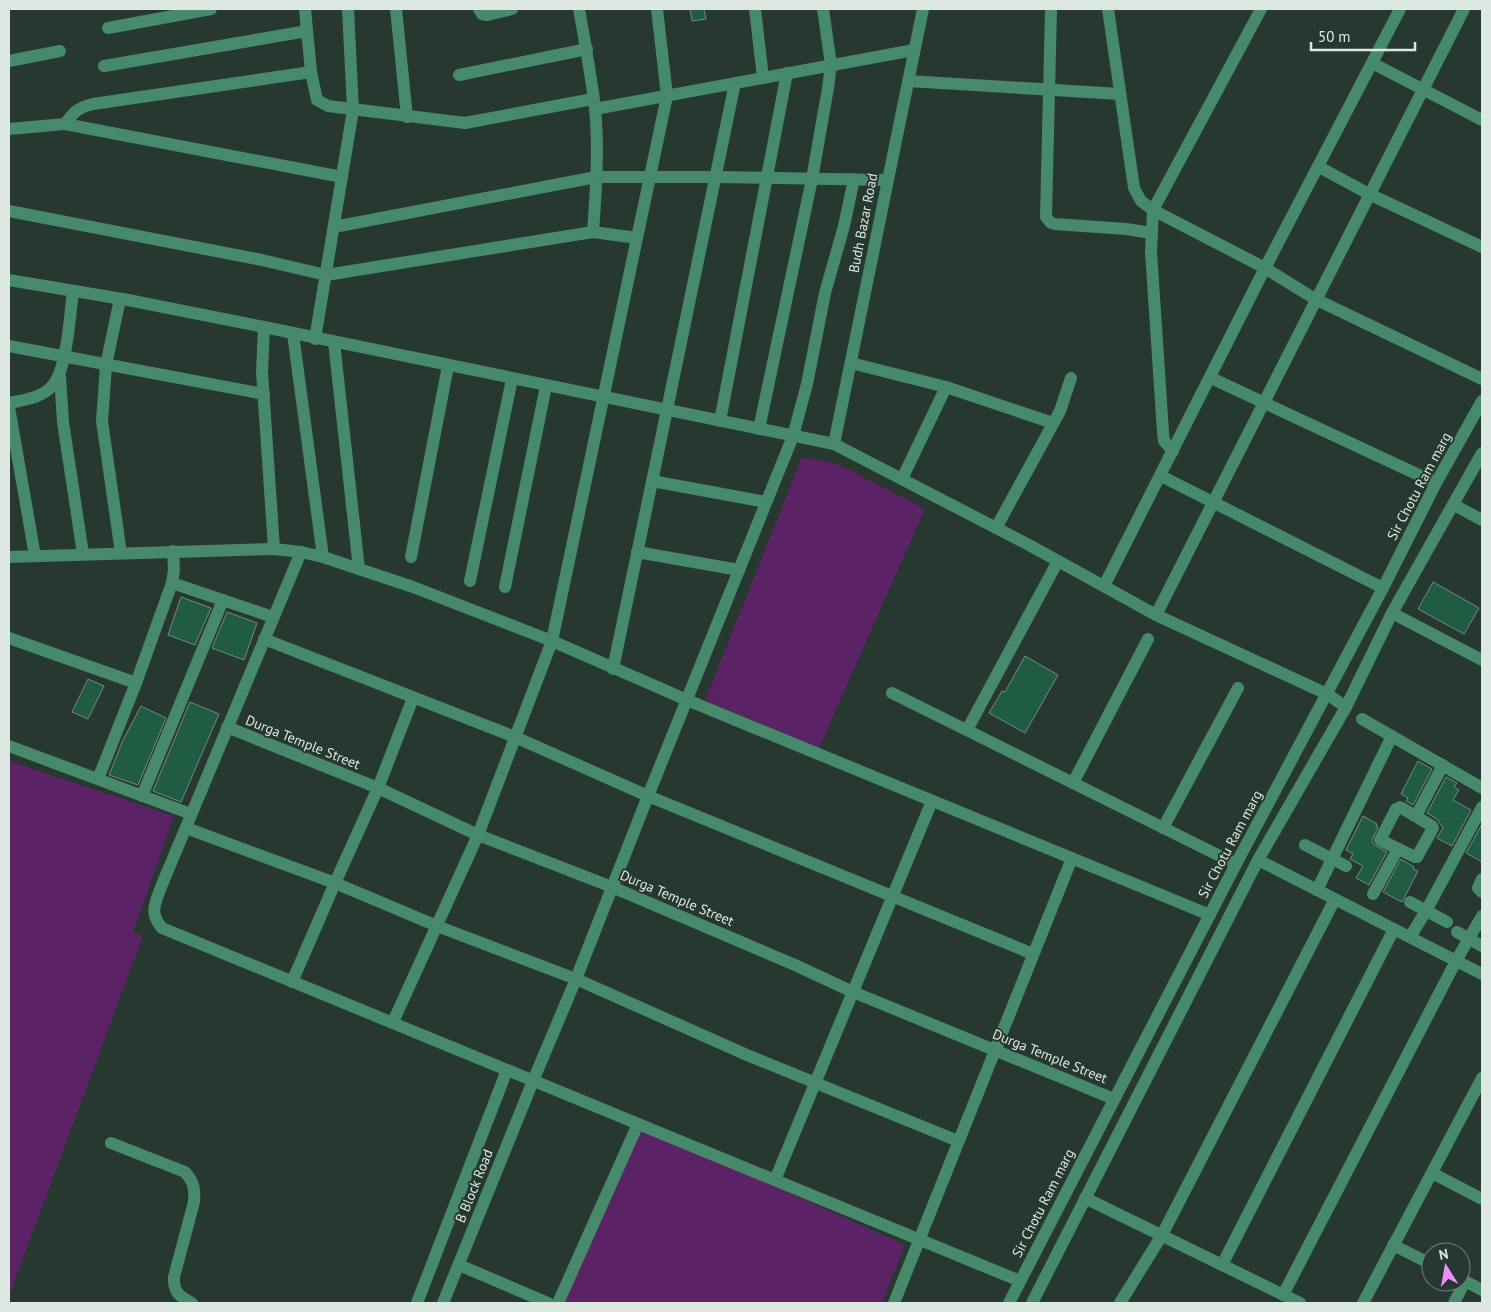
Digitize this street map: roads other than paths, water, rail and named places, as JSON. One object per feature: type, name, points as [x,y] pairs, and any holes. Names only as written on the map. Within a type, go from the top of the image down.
[{"type":"street","points":[[108,28],[212,9]]},
{"type":"street","points":[[305,9],[311,72],[317,100],[328,106],[353,110],[465,123],[594,104],[667,96],[914,50]]},
{"type":"street","points":[[315,338],[353,110],[348,9]]},
{"type":"street","points":[[396,9],[407,117]]},
{"type":"street","points":[[479,9],[482,14],[487,15],[512,9]]},
{"type":"street","points":[[579,9],[587,49],[594,104],[596,177],[594,232]]},
{"type":"street","points":[[393,1022],[478,835],[552,641],[667,96],[657,9]]},
{"type":"street","points":[[755,9],[763,78]]},
{"type":"street","points":[[759,429],[812,179],[831,65],[823,9]]},
{"type":"street","name":"Budh Bazar Road","points":[[834,444],[923,9]]},
{"type":"street","points":[[1051,9],[1045,213],[1048,220],[1055,224],[1126,229],[1151,233]]},
{"type":"street","points":[[1108,9],[1136,194],[1141,201],[1153,210],[1265,268],[1315,299],[1482,379]]},
{"type":"street","points":[[1173,451],[1164,441],[1163,432],[1151,233],[1153,210],[1261,9]]},
{"type":"street","points":[[1104,586],[1211,378],[1265,268],[1400,9]]},
{"type":"street","points":[[1156,615],[1464,9]]},
{"type":"street","points":[[104,66],[307,31]]},
{"type":"street","points":[[459,75],[587,49]]},
{"type":"street","points":[[9,61],[60,51]]},
{"type":"street","points":[[1372,63],[1482,120]]},
{"type":"street","points":[[65,124],[80,107],[93,104],[311,72]]},
{"type":"street","points":[[720,421],[787,73]]},
{"type":"street","points":[[908,81],[1120,94]]},
{"type":"street","points":[[614,669],[666,410],[736,83]]},
{"type":"street","points":[[9,128],[65,124],[342,177]]},
{"type":"street","points":[[1319,167],[1369,194],[1482,247]]},
{"type":"street","points":[[334,227],[596,177],[888,180]]},
{"type":"street","name":"B Block Road","points":[[444,1303],[793,436],[807,384],[825,293],[844,226],[854,180]]},
{"type":"street","points":[[9,211],[262,260],[326,275],[594,232],[637,238]]},
{"type":"street","points":[[9,280],[264,327],[834,444],[996,528],[1156,615],[1327,694],[1346,707]]},
{"type":"street","points":[[73,291],[60,376],[63,422],[83,554]]},
{"type":"street","points":[[120,299],[106,365],[102,420],[121,553]]},
{"type":"street","points":[[264,327],[262,372],[274,549]]},
{"type":"street","points":[[293,334],[323,557]]},
{"type":"street","points":[[334,342],[359,569]]},
{"type":"street","points":[[9,346],[264,394]]},
{"type":"street","points":[[850,363],[946,387],[1053,423]]},
{"type":"street","points":[[412,558],[448,366]]},
{"type":"street","points":[[35,556],[9,405],[31,399],[52,388],[60,376]]},
{"type":"street","points":[[996,528],[1060,411],[1070,378]]},
{"type":"street","points":[[1211,378],[1436,483]]},
{"type":"street","points":[[470,581],[512,379]]},
{"type":"street","points":[[505,587],[546,386]]},
{"type":"street","points":[[902,479],[946,387]]},
{"type":"street","name":"Sir Chotu Ram marg","points":[[1009,1303],[1236,864],[1383,588],[1436,483],[1482,401]]},
{"type":"street","points":[[1032,1303],[1258,860],[1346,707],[1392,613],[1482,453]]},
{"type":"street","points":[[1161,476],[1383,588]]},
{"type":"street","points":[[652,480],[766,502]]},
{"type":"street","points":[[1454,505],[1482,520]]},
{"type":"street","points":[[9,557],[274,549],[323,557],[412,587],[552,641],[687,700],[1210,915]]},
{"type":"street","points":[[98,779],[136,683],[172,583],[174,570],[173,551]]},
{"type":"street","points":[[301,552],[160,887],[153,913],[156,921],[162,928],[1020,1280]]},
{"type":"street","points":[[637,552],[739,570]]},
{"type":"street","points":[[967,730],[1058,561]]},
{"type":"street","points":[[172,583],[273,617]]},
{"type":"street","points":[[142,796],[223,600]]},
{"type":"street","points":[[1392,613],[1482,660]]},
{"type":"street","points":[[9,638],[136,683]]},
{"type":"street","points":[[264,638],[514,737],[648,796],[1033,954]]},
{"type":"street","points":[[1073,783],[1148,640]]},
{"type":"street","points":[[1163,828],[1238,688]]},
{"type":"street","points":[[892,692],[1236,864]]},
{"type":"street","points":[[292,982],[378,788],[413,698]]},
{"type":"street","points":[[1362,719],[1482,788]]},
{"type":"street","name":"Durga Temple Street","points":[[227,727],[378,788],[478,835],[612,887],[786,961],[853,992],[1114,1099]]},
{"type":"street","points":[[1317,890],[1392,736]]},
{"type":"street","points":[[9,746],[191,814]]},
{"type":"street","points":[[1416,816],[1443,765]]},
{"type":"street","points":[[775,1180],[932,801]]},
{"type":"street","points":[[1400,807],[1431,824],[1432,828],[1415,857],[1398,849],[1380,840],[1396,809],[1400,807]]},
{"type":"street","points":[[1410,938],[1482,807]]},
{"type":"street","points":[[186,828],[335,883],[437,926],[576,979],[746,1056],[958,1141]]},
{"type":"street","points":[[1305,845],[1346,866]]},
{"type":"street","points":[[1373,894],[1398,849]]},
{"type":"street","points":[[894,1303],[1072,858]]},
{"type":"street","points":[[1258,860],[1482,974]]},
{"type":"street","points":[[1482,879],[1478,888],[1482,892]]},
{"type":"street","points":[[1120,1303],[1162,1235],[1335,899]]},
{"type":"street","points":[[1410,902],[1447,922]]},
{"type":"street","points":[[1283,1295],[1456,961],[1482,916]]},
{"type":"street","points":[[1222,1265],[1394,929]]},
{"type":"street","points":[[1457,932],[1482,946]]},
{"type":"street","points":[[416,1303],[507,1070]]},
{"type":"street","points":[[1363,1303],[1482,1078]]},
{"type":"street","points":[[558,1303],[638,1124]]},
{"type":"street","points":[[111,1143],[185,1172],[192,1180],[195,1189],[194,1202],[174,1277],[174,1286],[181,1298],[192,1303]]},
{"type":"street","points":[[1432,1173],[1482,1199]]},
{"type":"street","points":[[1085,1198],[1300,1303]]},
{"type":"street","points":[[1394,1245],[1421,1259]]},
{"type":"street","points":[[459,1265],[548,1303]]}]
